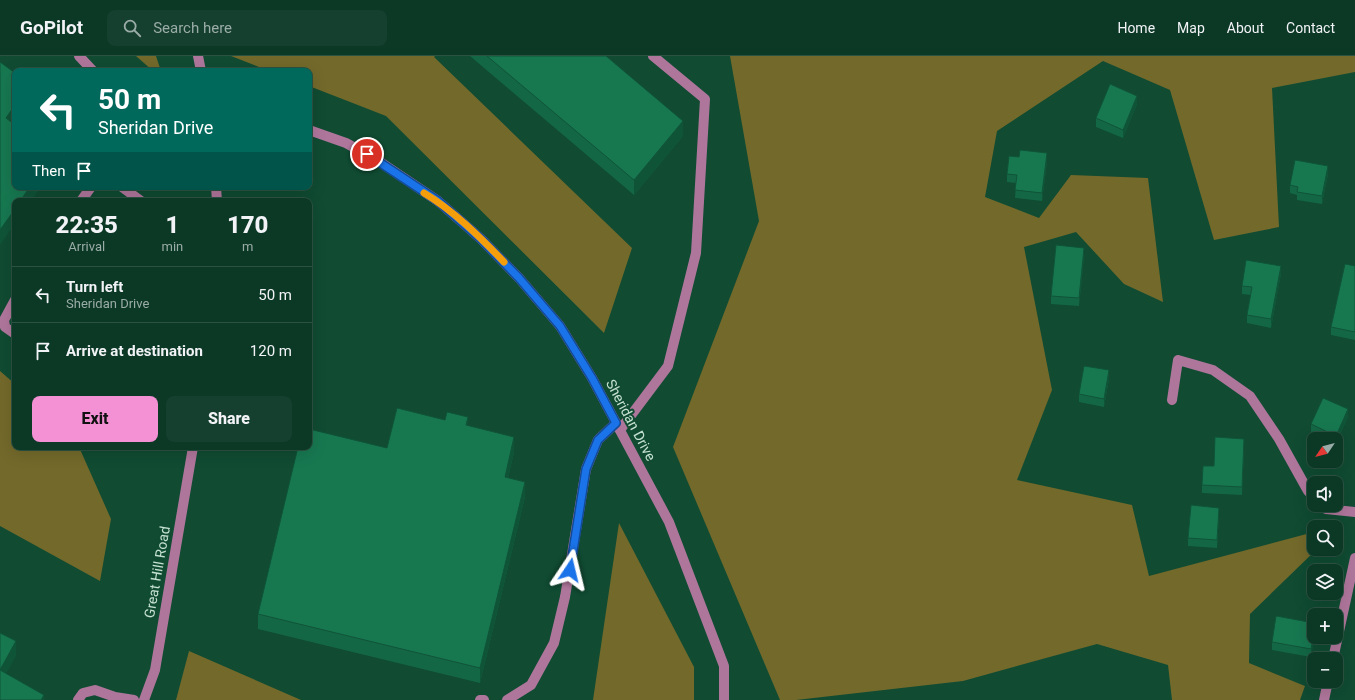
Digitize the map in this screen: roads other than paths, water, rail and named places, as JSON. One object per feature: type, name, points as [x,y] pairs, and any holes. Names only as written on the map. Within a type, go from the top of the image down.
[{"type":"street","points":[[79,56],[91,68]]},
{"type":"street","points":[[198,56],[200,68]]},
{"type":"street","points":[[507,700],[531,685],[554,643],[565,597],[586,469],[598,440],[618,426],[668,366],[696,252],[705,100],[653,56]]},
{"type":"street","name":"Sheridan Drive","points":[[312,131],[346,143],[377,160],[438,201],[481,239],[519,278],[560,326],[592,378],[672,529],[724,666],[724,700]]},
{"type":"street","points":[[126,190],[137,198]]},
{"type":"street","points":[[12,305],[4,320],[5,327],[12,332]]},
{"type":"street","points":[[1172,400],[1178,360],[1213,370],[1250,396],[1279,439],[1307,489]]},
{"type":"street","name":"Great Hill Road","points":[[144,700],[155,670],[192,450]]},
{"type":"street","points":[[1343,511],[1355,512]]},
{"type":"street","points":[[1335,652],[1355,558]]},
{"type":"street","points":[[1324,700],[1327,688]]},
{"type":"street","points":[[78,700],[83,693],[95,690],[115,697],[134,700]]}]
